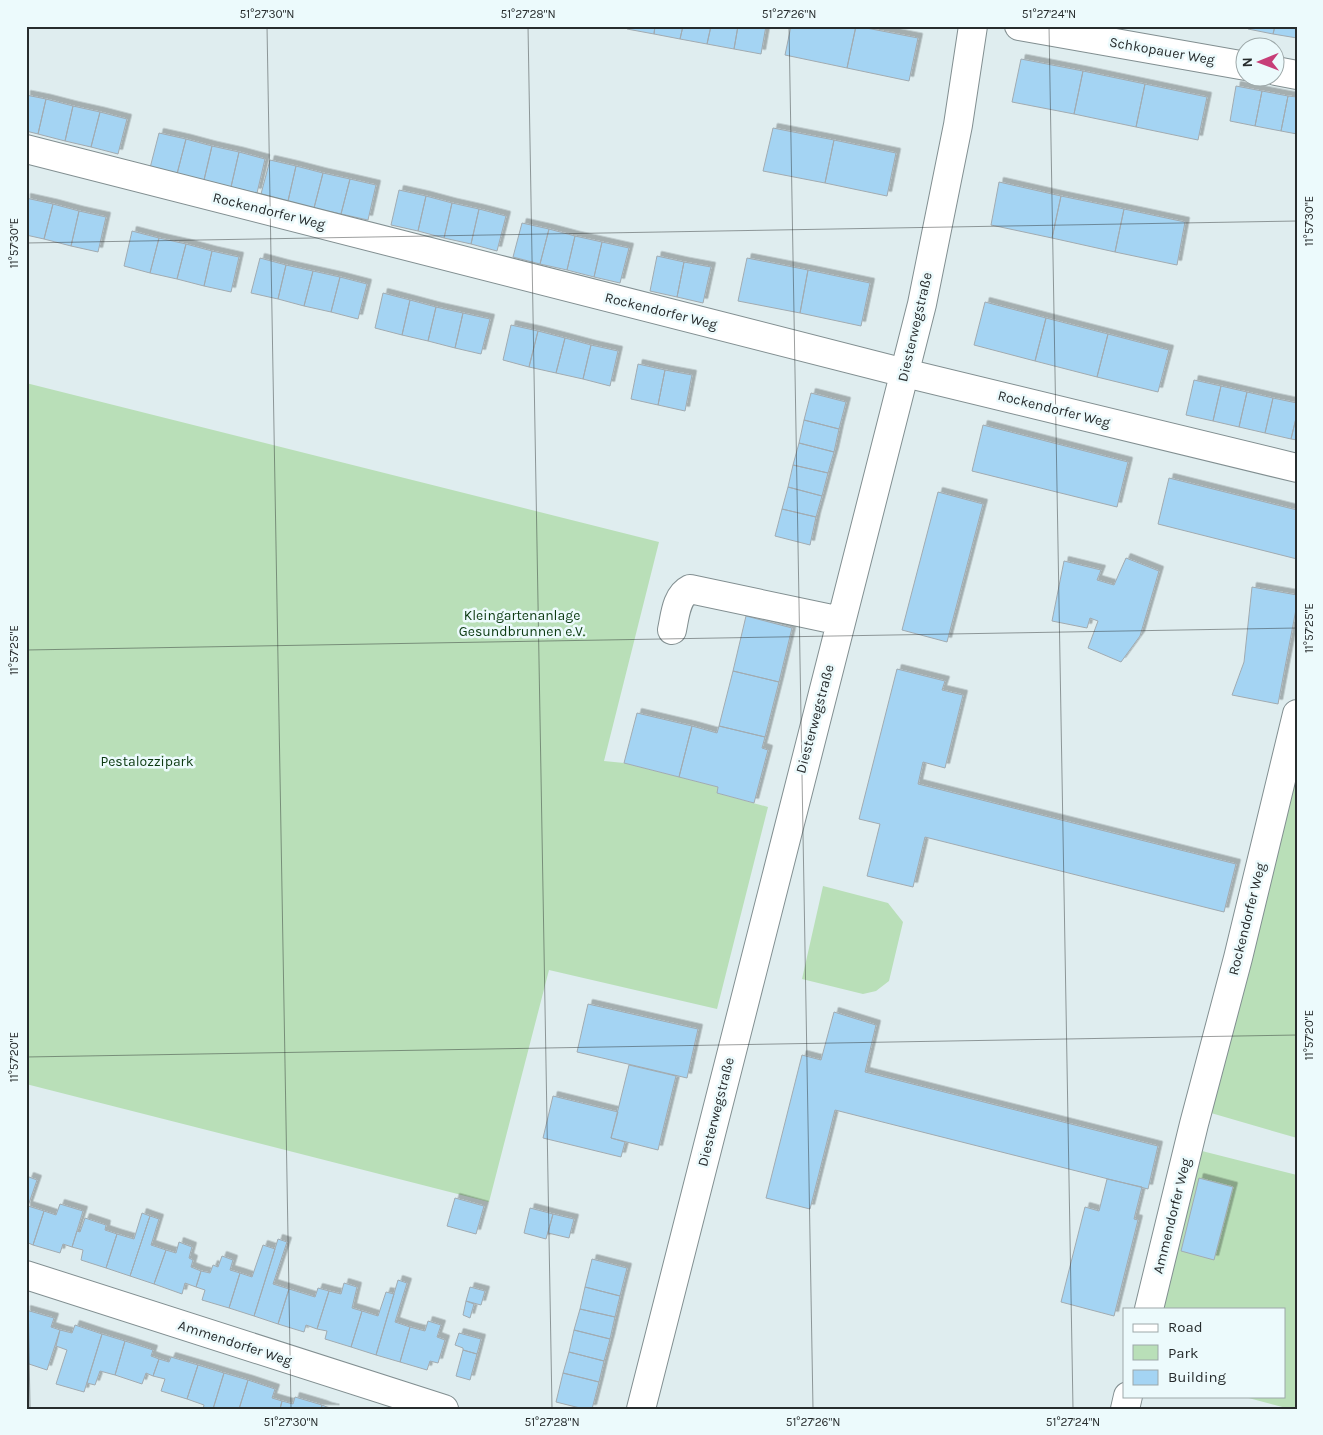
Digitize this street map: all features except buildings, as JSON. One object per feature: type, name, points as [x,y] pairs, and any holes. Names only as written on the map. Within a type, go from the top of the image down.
[{"type":"street","name":"Diesterwegstraße","points":[[641,1409],[905,373],[941,216],[958,125],[973,26]]},
{"type":"street","name":"Schkopauer Weg","points":[[1019,26],[1236,64]]},
{"type":"street","name":"Rockendorfer Weg","points":[[26,150],[905,373],[1297,468]]},
{"type":"street","points":[[672,630],[680,598],[684,592],[690,589],[841,622]]},
{"type":"street","name":"Rockendorfer Weg","points":[[1194,1124],[1238,958],[1297,714]]},
{"type":"street","name":"Ammendorfer Weg","points":[[1149,1308],[1194,1124]]},
{"type":"street","name":"Ammendorfer Weg","points":[[26,1275],[444,1409]]},
{"type":"green space","points":[[26,383],[659,542],[604,761],[624,763],[718,787],[717,793],[768,807],[717,1009],[549,970],[489,1202],[26,1084]]},
{"type":"green space","points":[[1297,756],[1297,1138],[1211,1113]]},
{"type":"green space","points":[[823,886],[888,903],[903,922],[889,981],[876,991],[863,994],[802,979]]},
{"type":"green space","points":[[1198,1150],[1297,1175],[1297,1409],[1290,1409],[1249,1398],[1286,1398],[1286,1308],[1158,1308]]},
{"type":"park label","name":"Kleingartenanlage Gesundbrunnen e.V.","points":[[522,624]]},
{"type":"park label","name":"Pestalozzipark","points":[[147,761]]}]
